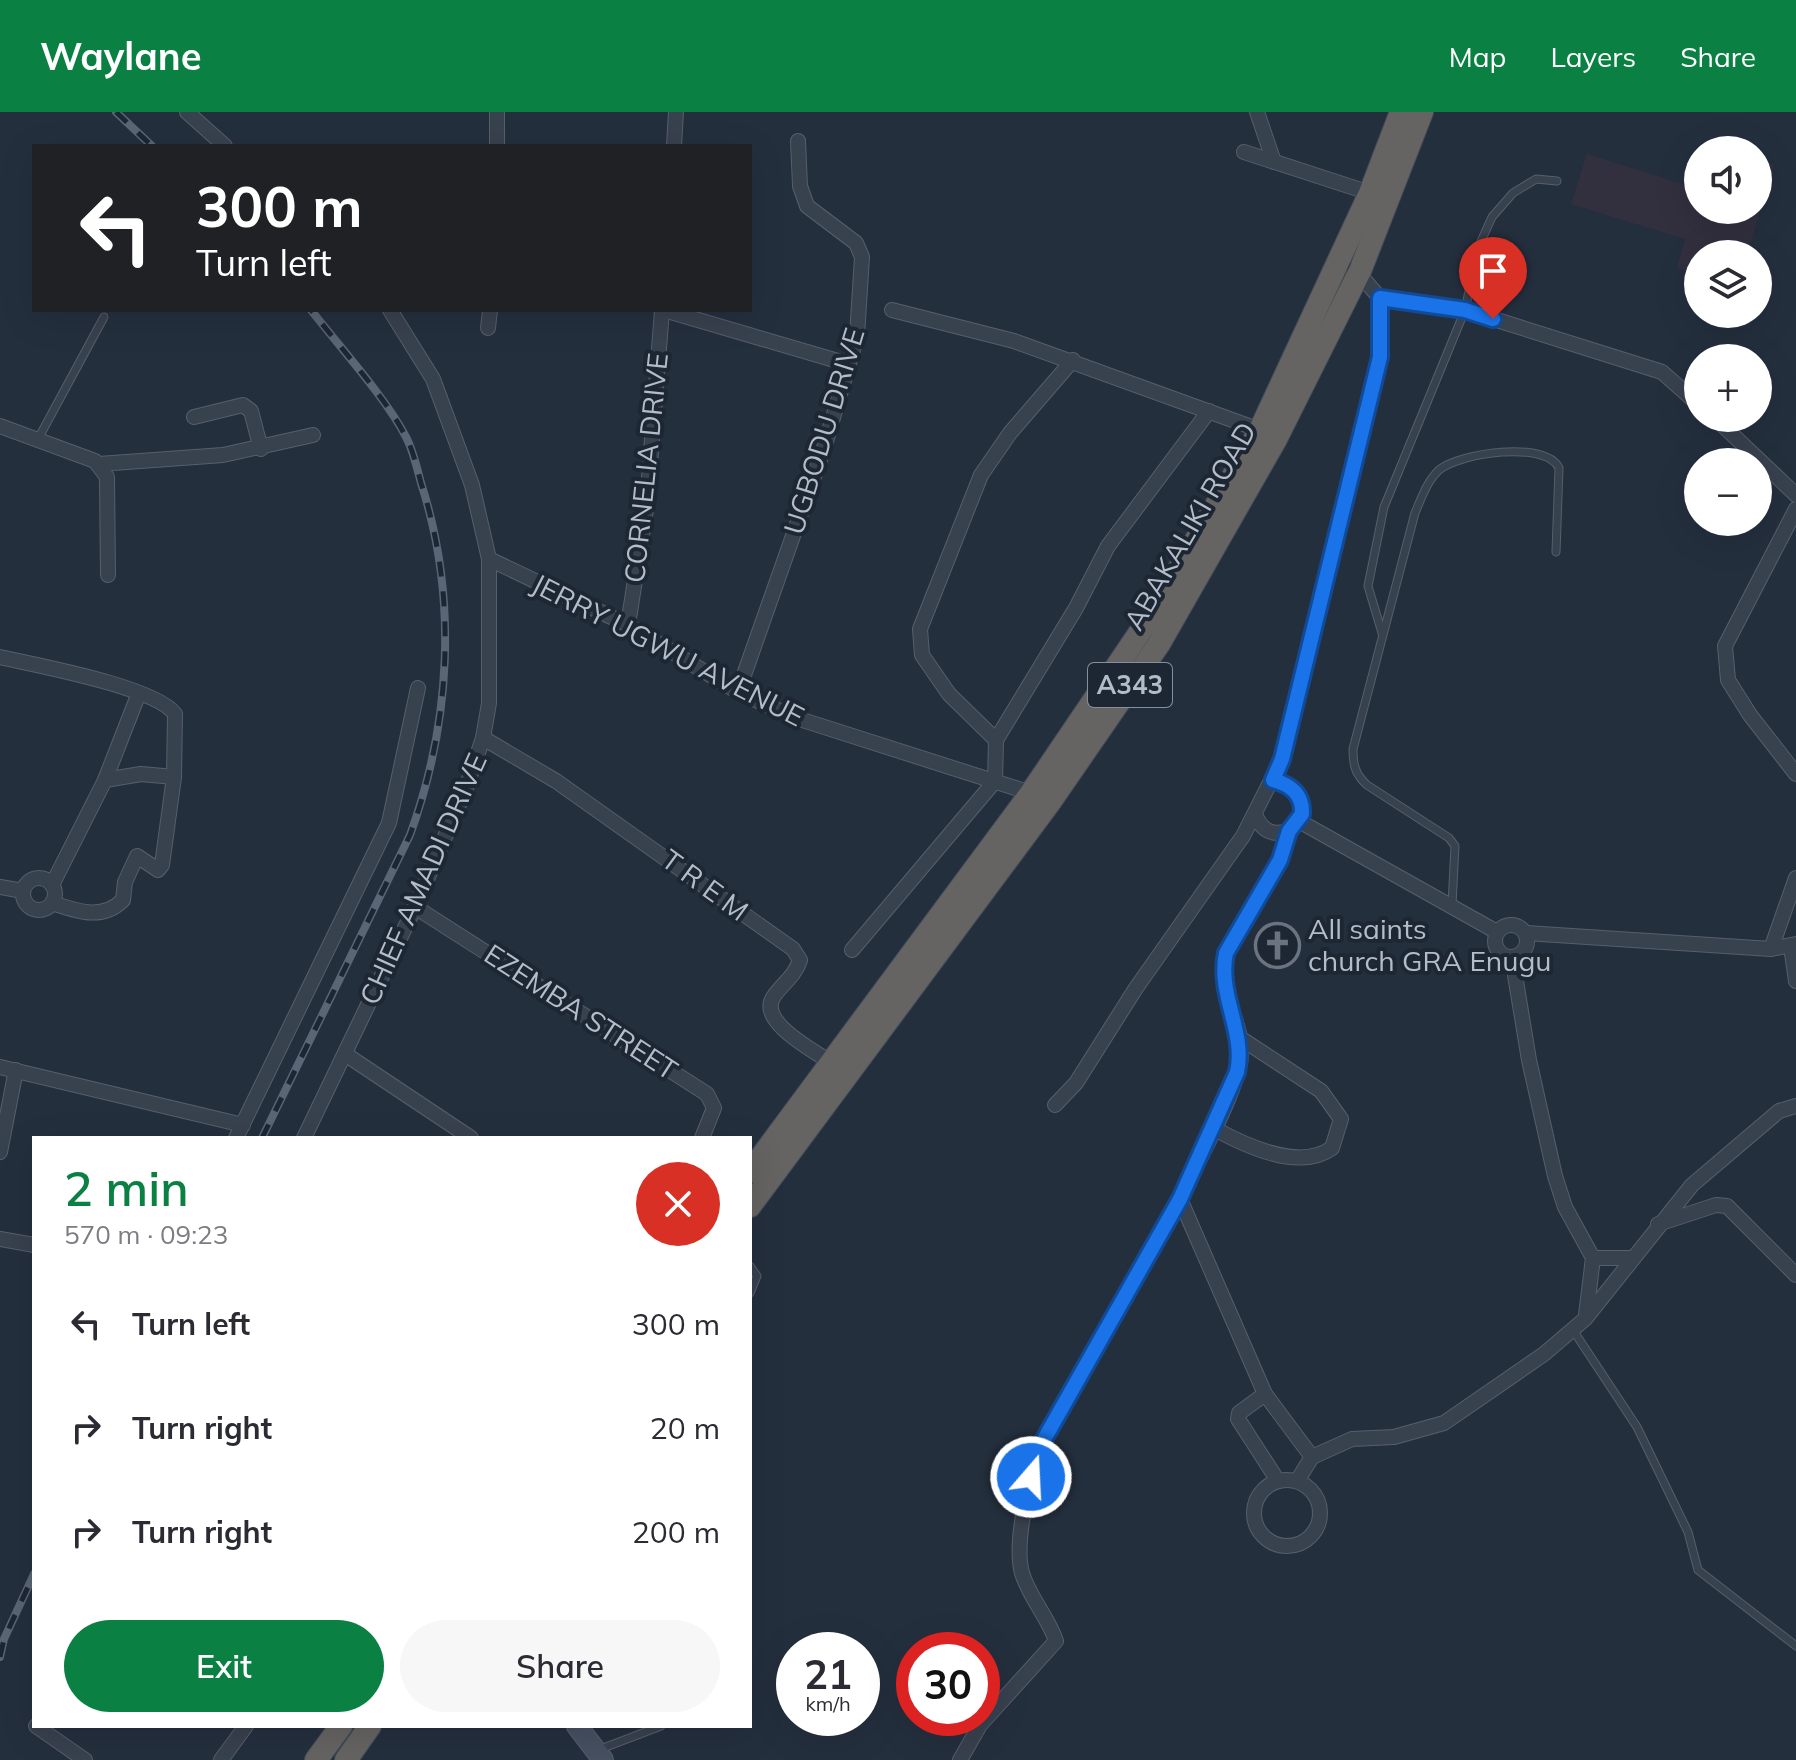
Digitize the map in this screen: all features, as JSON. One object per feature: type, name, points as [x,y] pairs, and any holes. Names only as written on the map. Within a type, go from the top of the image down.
[{"type":"highway","name":"ABAKALIKI ROAD","points":[[752,1169],[1031,793],[1155,610],[1260,430],[1370,193],[1401,112]]},
{"type":"highway","name":"ABAKALIKI ROAD","points":[[752,1203],[1050,802],[1159,644],[1276,439],[1360,271],[1422,112]]},
{"type":"highway","points":[[316,1760],[340,1728]]},
{"type":"highway","points":[[354,1757],[369,1728]]},
{"type":"main road","points":[[578,1728],[599,1756]]},
{"type":"street","points":[[187,112],[223,144]]},
{"type":"street","points":[[497,112],[497,144]]},
{"type":"street","points":[[674,138],[676,112]]},
{"type":"street","points":[[1257,112],[1274,162]]},
{"type":"street","name":"UGBODU DRIVE","points":[[738,692],[825,445],[857,336],[862,257],[856,243],[807,206],[800,186],[798,141]]},
{"type":"street","points":[[1244,152],[1370,193]]},
{"type":"street","points":[[1055,1105],[1076,1083],[1136,988],[1206,891],[1255,814],[1282,759],[1380,357],[1380,298],[1360,271],[1339,261]]},
{"type":"street","points":[[1380,298],[1465,310],[1662,372],[1684,392]]},
{"type":"street","points":[[892,310],[1014,341],[1073,360],[1260,430]]},
{"type":"street","name":"CHIEF AMADI DRIVE","points":[[305,1136],[415,907],[483,738],[491,676],[489,559],[452,425],[433,379],[391,312]]},
{"type":"street","points":[[488,328],[490,312]]},
{"type":"street","name":"CORNELIA DRIVE","points":[[628,625],[647,503],[663,312]]},
{"type":"street","points":[[670,312],[848,364]]},
{"type":"street","points":[[996,740],[949,694],[922,655],[920,629],[981,475],[1010,433],[1073,360]]},
{"type":"street","points":[[194,417],[243,405],[251,411],[261,449]]},
{"type":"street","points":[[852,950],[995,781],[996,740],[1076,608],[1108,546],[1209,411]]},
{"type":"street","points":[[0,426],[99,464],[261,449],[313,435]]},
{"type":"street","points":[[1730,432],[1796,495]]},
{"type":"street","points":[[99,464],[107,477],[108,575]]},
{"type":"street","points":[[1796,509],[1725,646],[1728,680],[1750,715],[1796,774]]},
{"type":"street","name":"JERRY UGWU AVENUE","points":[[489,559],[628,625],[738,692],[842,734],[1031,793]]},
{"type":"street","points":[[0,657],[72,673],[139,693],[170,707],[175,714],[174,777],[162,865],[158,870],[137,856],[125,882],[123,900],[104,911],[88,913],[52,903]]},
{"type":"street","points":[[0,1067],[240,1131],[389,823],[418,688]]},
{"type":"street","points":[[52,903],[52,885],[105,780],[139,693]]},
{"type":"street","name":"T R E M","points":[[483,738],[556,781],[793,949],[800,960],[797,971],[771,999],[770,1011],[779,1027],[832,1063]]},
{"type":"street","points":[[105,780],[141,774],[174,777]]},
{"type":"street","points":[[960,1760],[980,1725],[1056,1641],[1022,1574],[1020,1552],[1031,1477],[1042,1443],[1180,1199],[1237,1072],[1241,1055],[1225,988],[1226,953],[1280,860],[1302,807],[1300,797],[1286,784],[1273,780]]},
{"type":"street","points":[[1255,814],[1260,824],[1270,830],[1294,826],[1452,905],[1497,932]]},
{"type":"street","points":[[1771,949],[1796,878]]},
{"type":"street","points":[[23,891],[35,879],[52,885]]},
{"type":"street","points":[[0,887],[23,891]]},
{"type":"street","points":[[23,891],[30,908],[42,910],[52,903]]},
{"type":"street","name":"EZEMBA STREET","points":[[415,907],[707,1094],[714,1108],[703,1136]]},
{"type":"street","points":[[1497,932],[1509,925],[1526,933],[1771,949],[1794,945],[1796,981]]},
{"type":"street","points":[[1497,932],[1497,949],[1512,957]]},
{"type":"street","points":[[1512,957],[1526,949],[1526,933]]},
{"type":"street","points":[[1512,957],[1529,1060],[1555,1176],[1565,1207],[1593,1258],[1585,1319]]},
{"type":"street","points":[[1213,1128],[1264,1151],[1312,1157],[1332,1148],[1339,1134],[1341,1119],[1321,1091],[1237,1036]]},
{"type":"street","points":[[345,1054],[468,1136]]},
{"type":"street","points":[[1,1142],[16,1070]]},
{"type":"street","points":[[1297,1481],[1312,1457],[1352,1439],[1394,1437],[1444,1423],[1498,1388],[1585,1319],[1657,1224],[1692,1185],[1779,1111],[1794,1110]]},
{"type":"street","points":[[1180,1199],[1265,1394],[1312,1457]]},
{"type":"street","points":[[1657,1224],[1716,1205],[1727,1206],[1796,1275]]},
{"type":"street","points":[[0,1239],[32,1245]]},
{"type":"street","points":[[1593,1258],[1632,1258]]},
{"type":"street","points":[[1265,1394],[1239,1413],[1238,1419],[1278,1481]]},
{"type":"street","points":[[1278,1481],[1297,1481],[1313,1492],[1318,1502],[1317,1528],[1304,1542],[1286,1547],[1268,1541],[1256,1527],[1254,1508],[1262,1491],[1278,1481]]},
{"type":"street","points":[[40,1728],[85,1760]]},
{"type":"street","points":[[221,1760],[245,1728]]},
{"type":"lane","points":[[1382,635],[1368,586],[1384,507],[1465,310],[1478,248],[1492,217],[1513,193],[1536,179],[1557,181]]},
{"type":"lane","points":[[38,439],[104,317]]},
{"type":"lane","points":[[1452,905],[1455,846],[1449,838],[1356,775],[1353,749],[1415,513],[1431,479],[1448,465],[1523,451],[1542,453],[1557,462],[1560,475],[1556,552]]},
{"type":"lane","points":[[752,1269],[757,1276],[752,1288]]},
{"type":"lane","points":[[1573,1330],[1637,1427],[1675,1502],[1698,1570],[1796,1646]]},
{"type":"lane","points":[[630,1728],[634,1737]]},
{"type":"lane","points":[[599,1756],[656,1728]]},
{"type":"shaded area","points":[[1587,154],[1684,185],[1684,224],[1756,224],[1751,240],[1685,240],[1571,204]]},
{"type":"shaded area","points":[[1684,243],[1684,270],[1677,268]]},
{"type":"railway","points":[[116,112],[150,144]]},
{"type":"railway","points":[[263,1136],[410,835],[434,748],[445,660],[441,571],[433,527],[411,448],[387,406],[313,312]]},
{"type":"railway","points":[[0,1657],[4,1639],[32,1578]]},
{"type":"place","name":"All saints church GRA Enugu","points":[[1277,945]]},
{"type":"route","points":[[1031,1477],[1042,1443],[1180,1199],[1237,1072],[1241,1050],[1227,999],[1223,964],[1226,953],[1280,860],[1289,831],[1302,814],[1300,797],[1295,790],[1273,780],[1282,759],[1380,357],[1380,298],[1465,310],[1493,319]]}]
